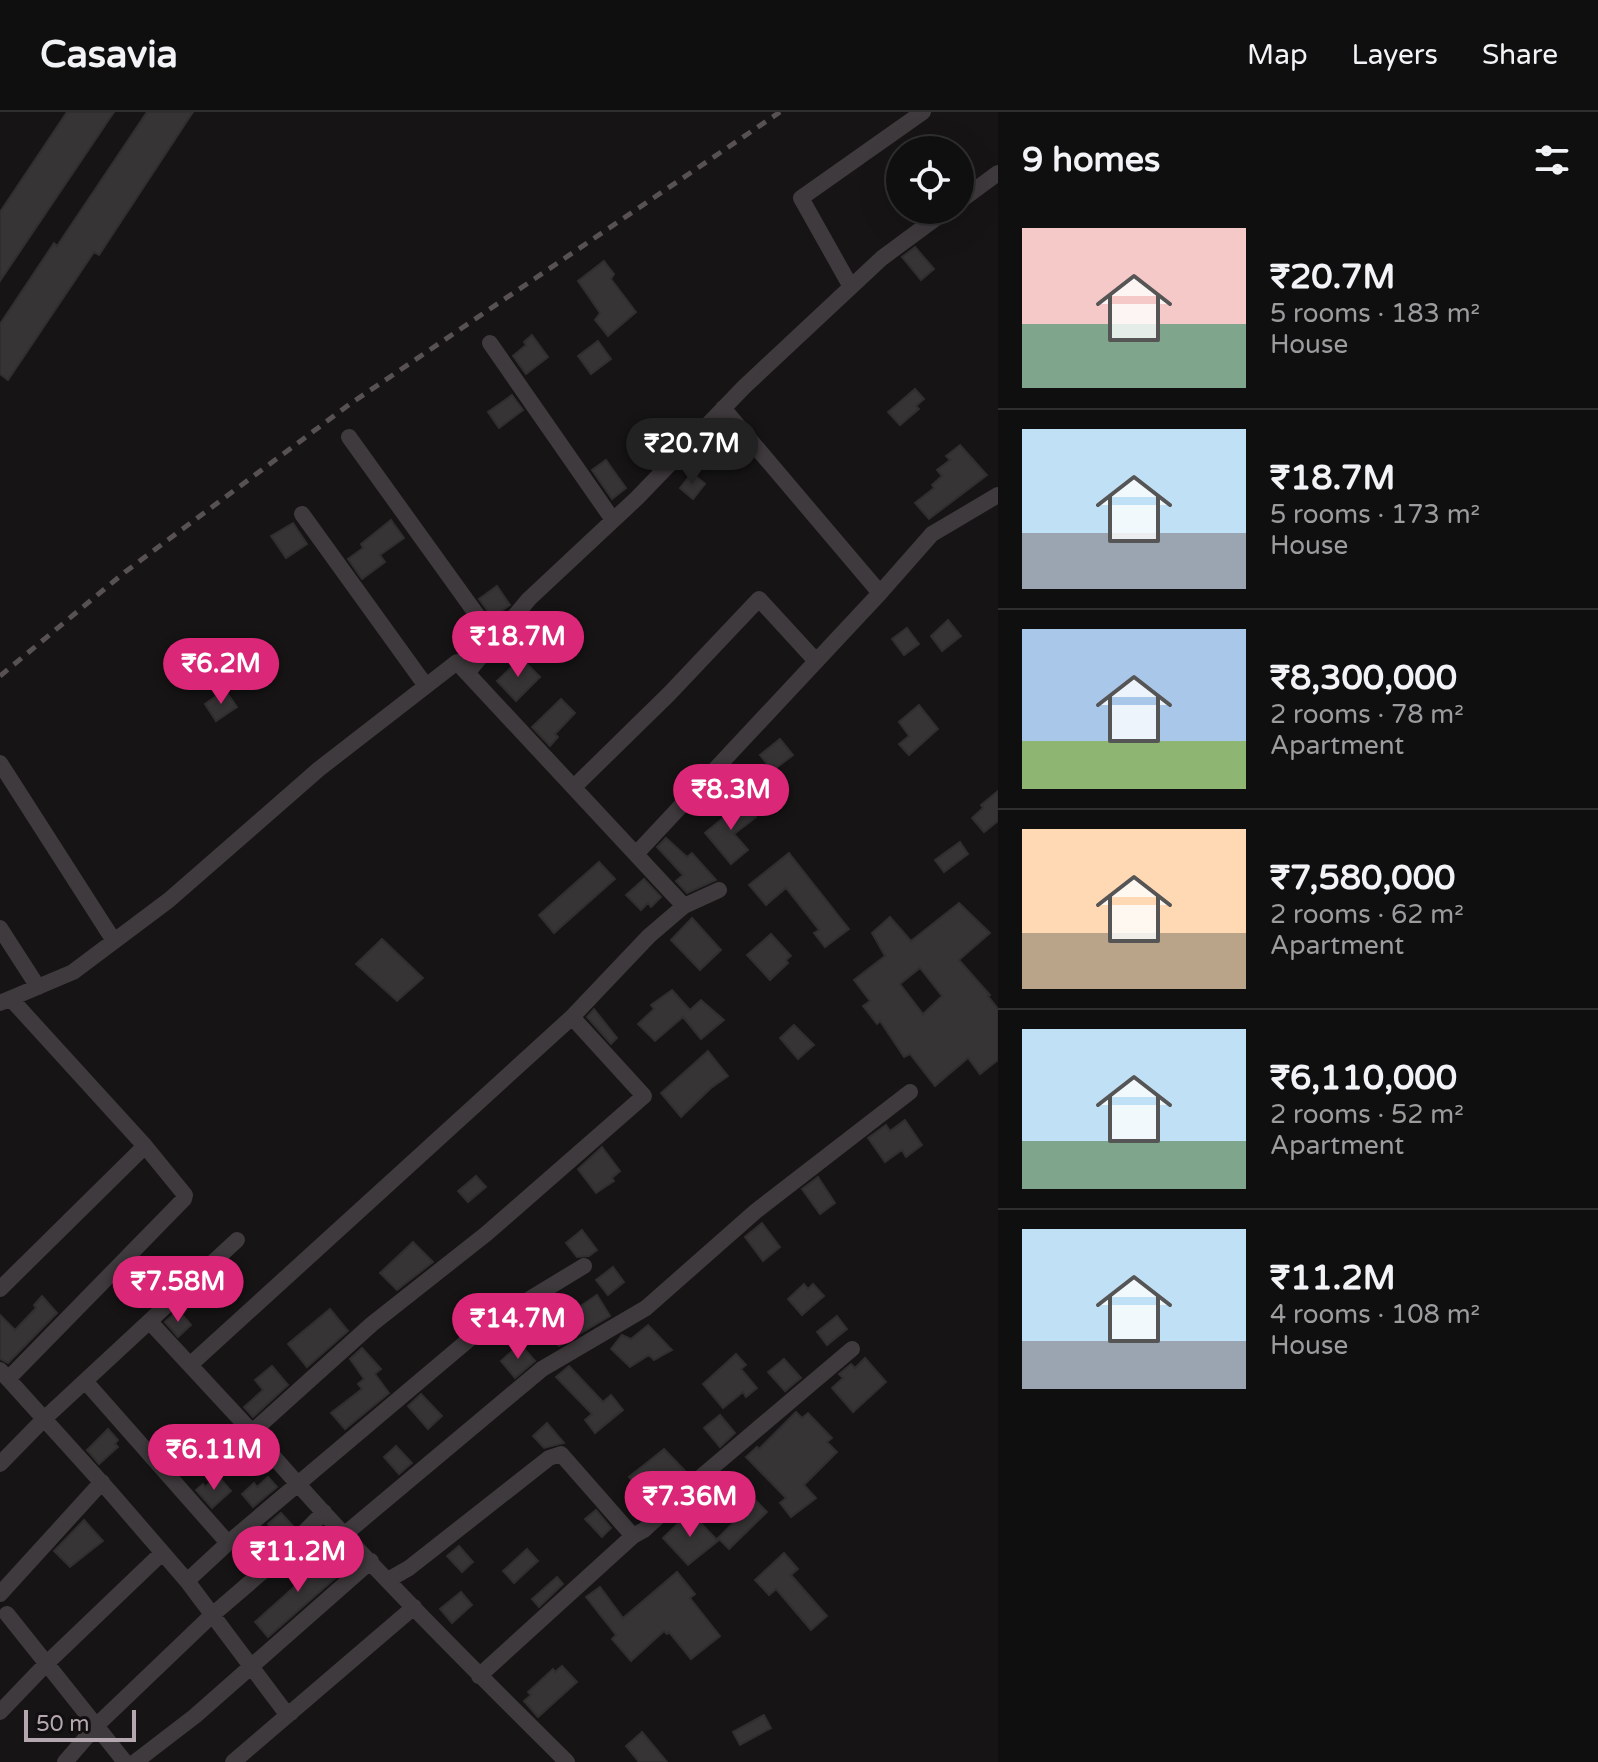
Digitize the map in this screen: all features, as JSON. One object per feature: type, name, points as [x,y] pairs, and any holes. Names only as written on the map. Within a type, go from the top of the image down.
[{"type":"street","points":[[851,287],[801,198],[923,112]]},
{"type":"street","points":[[974,191],[998,173]]},
{"type":"street","points":[[467,673],[529,599],[613,520],[723,408],[882,258],[928,224]]},
{"type":"street","points":[[490,343],[613,520]]},
{"type":"street","points":[[723,408],[880,593]]},
{"type":"street","points":[[349,437],[495,640]]},
{"type":"street","points":[[636,854],[932,534],[998,495]]},
{"type":"street","points":[[302,514],[426,686]]},
{"type":"street","points":[[574,787],[669,694],[759,599],[816,661]]},
{"type":"street","points":[[291,1713],[283,1709],[187,1581],[4,1374],[184,1199],[179,1186],[145,1146],[5,1001],[73,972],[169,900],[319,769],[457,662],[684,906]]},
{"type":"street","points":[[0,763],[114,941]]},
{"type":"street","points":[[191,1364],[572,1017],[649,936],[684,906],[719,890]]},
{"type":"street","points":[[0,928],[38,987]]},
{"type":"street","points":[[252,1432],[372,1324],[486,1234],[644,1096],[572,1017]]},
{"type":"street","points":[[345,1534],[542,1369],[646,1308],[756,1211],[910,1092]]},
{"type":"street","points":[[0,1289],[145,1146]]},
{"type":"street","points":[[0,1464],[44,1419],[237,1240]]},
{"type":"street","points":[[187,1581],[485,1326],[584,1266]]},
{"type":"street","points":[[150,1322],[297,1484],[479,1676],[567,1762]]},
{"type":"street","points":[[479,1676],[633,1536],[644,1530],[702,1476],[852,1349]]},
{"type":"street","points":[[85,1381],[228,1543]]},
{"type":"street","points":[[388,1580],[409,1568],[549,1458],[561,1454],[633,1536]]},
{"type":"street","points":[[0,1594],[102,1482]]},
{"type":"street","points":[[65,1762],[97,1725],[211,1616],[282,1555],[324,1512]]},
{"type":"street","points":[[0,1712],[162,1553]]},
{"type":"street","points":[[135,1762],[195,1716],[371,1561]]},
{"type":"street","points":[[233,1762],[414,1607]]},
{"type":"street","points":[[2,1612],[47,1663],[125,1762]]},
{"type":"building","points":[[67,112],[114,112],[0,281],[0,212]]},
{"type":"building","points":[[147,112],[193,112],[99,255],[94,252],[8,380],[0,374],[0,324]]},
{"type":"building","points":[[915,247],[934,269],[921,280],[902,257]]},
{"type":"building","points":[[604,261],[614,274],[611,279],[636,312],[608,336],[595,320],[600,313],[578,281]]},
{"type":"building","points":[[532,335],[548,357],[526,374],[513,356]]},
{"type":"building","points":[[598,341],[611,359],[591,374],[578,356]]},
{"type":"building","points":[[915,389],[924,399],[916,406],[919,409],[900,425],[888,412]]},
{"type":"building","points":[[512,395],[523,410],[499,428],[488,412]]},
{"type":"building","points":[[960,445],[987,475],[929,519],[915,503],[934,488],[932,485],[942,476],[937,470],[950,460],[946,456]]},
{"type":"building","points":[[606,460],[626,488],[612,499],[592,470]]},
{"type":"building","points":[[692,473],[705,484],[693,499],[680,488]]},
{"type":"building","points":[[391,520],[404,538],[380,555],[385,562],[362,579],[348,559]]},
{"type":"building","points":[[293,523],[307,544],[286,558],[271,536]]},
{"type":"building","points":[[497,586],[510,605],[492,617],[479,599]]},
{"type":"building","points":[[948,620],[961,636],[942,651],[931,636]]},
{"type":"building","points":[[907,628],[919,644],[904,655],[892,639]]},
{"type":"building","points":[[521,658],[540,677],[516,701],[497,681]]},
{"type":"building","points":[[225,690],[237,707],[216,721],[205,704]]},
{"type":"building","points":[[561,699],[575,713],[555,734],[558,737],[550,746],[532,727]]},
{"type":"building","points":[[919,705],[938,729],[909,755],[899,744],[909,736],[899,722]]},
{"type":"building","points":[[780,739],[793,755],[771,769],[760,755]]},
{"type":"building","points":[[998,791],[998,821],[984,832],[972,818],[983,808],[981,805]]},
{"type":"building","points":[[744,801],[756,817],[734,834],[748,850],[731,864],[705,833]]},
{"type":"building","points":[[666,838],[687,857],[692,853],[716,880],[687,893],[676,881],[683,875],[657,847]]},
{"type":"building","points":[[960,842],[968,854],[944,872],[935,860]]},
{"type":"building","points":[[789,853],[849,929],[825,947],[814,933],[819,930],[786,888],[766,905],[749,885]]},
{"type":"building","points":[[599,862],[615,879],[554,933],[539,915]]},
{"type":"building","points":[[644,879],[661,897],[651,907],[648,903],[641,910],[626,895]]},
{"type":"building","points":[[959,903],[990,933],[959,960],[990,995],[998,1009],[998,1060],[980,1074],[968,1058],[935,1086],[910,1054],[904,1057],[880,1021],[877,1024],[863,1006],[870,1001],[854,980],[885,956],[872,933],[890,917],[911,941]],"holes":[[[920,968],[942,996],[923,1014],[900,984]]]},
{"type":"building","points":[[692,918],[721,950],[700,970],[671,940]]},
{"type":"building","points":[[771,934],[791,956],[770,980],[747,955]]},
{"type":"building","points":[[382,939],[423,978],[397,1001],[356,964]]},
{"type":"building","points":[[672,990],[690,1010],[701,1000],[724,1020],[701,1039],[683,1017],[655,1041],[638,1024],[654,1009],[651,1005]]},
{"type":"building","points":[[594,1009],[617,1038],[611,1044],[587,1017]]},
{"type":"building","points":[[794,1025],[814,1045],[798,1059],[780,1038]]},
{"type":"building","points":[[708,1051],[728,1076],[681,1117],[661,1093]]},
{"type":"building","points":[[905,1120],[922,1145],[906,1157],[902,1150],[885,1162],[868,1138],[886,1125],[890,1131]]},
{"type":"building","points":[[602,1147],[620,1171],[612,1178],[614,1181],[596,1193],[578,1169]]},
{"type":"building","points":[[476,1176],[486,1187],[468,1202],[458,1191]]},
{"type":"building","points":[[818,1177],[835,1203],[820,1214],[802,1189]]},
{"type":"building","points":[[762,1223],[780,1247],[763,1261],[745,1237]]},
{"type":"building","points":[[582,1230],[597,1250],[589,1256],[577,1257],[566,1243]]},
{"type":"building","points":[[413,1242],[433,1262],[397,1290],[380,1273]]},
{"type":"building","points":[[613,1267],[624,1282],[608,1295],[596,1280]]},
{"type":"building","points":[[804,1284],[808,1289],[813,1284],[824,1296],[802,1315],[788,1299]]},
{"type":"building","points":[[597,1295],[610,1316],[559,1346],[547,1329]]},
{"type":"building","points":[[42,1296],[57,1313],[8,1363],[0,1359],[0,1315],[15,1330],[36,1308],[34,1305]]},
{"type":"building","points":[[330,1309],[348,1331],[307,1367],[288,1344]]},
{"type":"building","points":[[178,1310],[191,1325],[178,1337],[165,1322]]},
{"type":"building","points":[[837,1316],[847,1329],[827,1345],[817,1332]]},
{"type":"building","points":[[648,1325],[672,1350],[654,1360],[649,1355],[630,1367],[611,1349],[622,1335],[631,1339]]},
{"type":"building","points":[[520,1344],[535,1361],[515,1378],[501,1361]]},
{"type":"building","points":[[362,1348],[381,1369],[375,1374],[389,1393],[345,1429],[331,1413],[362,1389],[358,1384],[364,1379],[350,1359]]},
{"type":"building","points":[[736,1354],[746,1365],[741,1369],[757,1388],[746,1397],[743,1392],[723,1408],[703,1384]]},
{"type":"building","points":[[865,1358],[886,1382],[853,1412],[832,1388],[843,1378],[839,1374],[851,1364],[855,1368]]},
{"type":"building","points":[[784,1359],[801,1378],[785,1391],[768,1372]]},
{"type":"building","points":[[272,1366],[288,1385],[253,1417],[244,1407],[263,1390],[255,1380]]},
{"type":"building","points":[[569,1366],[603,1402],[611,1395],[623,1410],[595,1433],[585,1420],[592,1414],[556,1377]]},
{"type":"building","points":[[421,1394],[442,1416],[428,1429],[408,1406]]},
{"type":"building","points":[[796,1412],[802,1418],[808,1413],[832,1438],[827,1442],[837,1452],[804,1485],[816,1498],[791,1517],[780,1503],[786,1498],[746,1457],[757,1447],[759,1449]]},
{"type":"building","points":[[720,1415],[735,1433],[720,1447],[704,1428]]},
{"type":"building","points":[[547,1423],[564,1443],[544,1448],[533,1436]]},
{"type":"building","points":[[108,1429],[118,1440],[115,1444],[118,1447],[99,1464],[87,1450]]},
{"type":"building","points":[[396,1446],[412,1463],[399,1474],[384,1457]]},
{"type":"building","points":[[664,1449],[688,1474],[651,1504],[629,1477]]},
{"type":"building","points":[[731,1475],[767,1512],[729,1549],[718,1538],[738,1518],[713,1491]]},
{"type":"building","points":[[218,1476],[231,1491],[212,1508],[196,1490]]},
{"type":"building","points":[[268,1477],[277,1487],[253,1507],[242,1494],[254,1483],[257,1487]]},
{"type":"building","points":[[596,1510],[611,1528],[602,1537],[585,1519]]},
{"type":"building","points":[[690,1512],[718,1541],[688,1565],[663,1538]]},
{"type":"building","points":[[281,1513],[294,1527],[280,1541],[268,1524]]},
{"type":"building","points":[[84,1520],[103,1541],[70,1567],[54,1551]]},
{"type":"building","points":[[459,1546],[473,1562],[462,1572],[447,1556]]},
{"type":"building","points":[[527,1549],[538,1561],[514,1583],[503,1571]]},
{"type":"building","points":[[784,1553],[798,1569],[791,1575],[827,1616],[811,1630],[776,1589],[769,1595],[755,1580]]},
{"type":"building","points":[[299,1554],[314,1570],[326,1559],[340,1574],[268,1637],[255,1622],[303,1579],[289,1564]]},
{"type":"building","points":[[677,1572],[695,1594],[690,1598],[720,1636],[691,1659],[669,1632],[664,1631],[631,1661],[612,1639],[616,1635],[586,1597],[600,1587],[623,1618]]},
{"type":"building","points":[[557,1577],[563,1584],[539,1607],[532,1599]]},
{"type":"building","points":[[461,1592],[472,1605],[452,1623],[440,1609]]},
{"type":"building","points":[[562,1666],[577,1682],[538,1717],[524,1701],[531,1695],[528,1692],[553,1669],[555,1672]]},
{"type":"building","points":[[764,1715],[771,1728],[740,1745],[733,1732]]},
{"type":"building","points":[[642,1732],[667,1762],[639,1762],[626,1746]]},
{"type":"railway","points":[[0,676],[125,572],[350,404],[780,112]]}]
